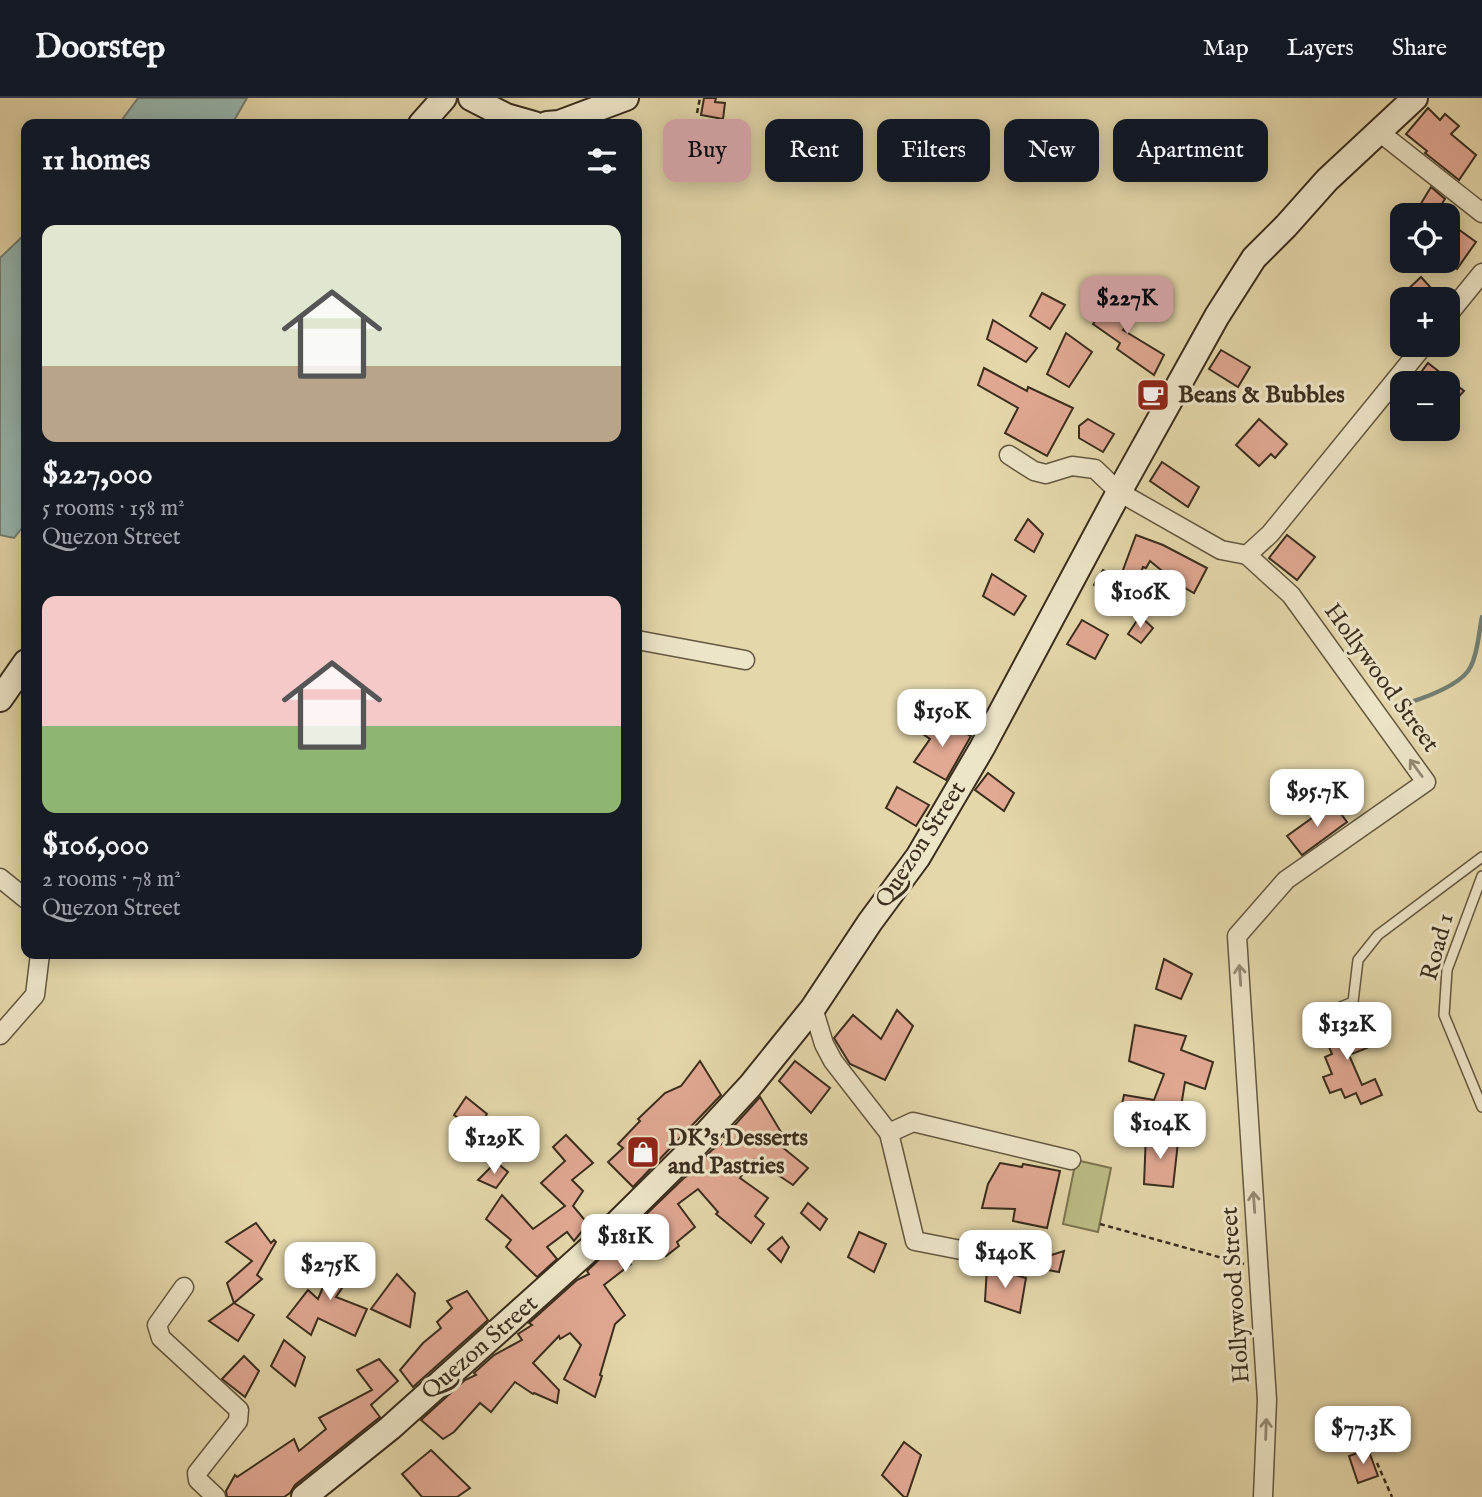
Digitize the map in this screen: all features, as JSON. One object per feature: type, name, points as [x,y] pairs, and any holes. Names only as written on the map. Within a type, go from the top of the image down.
[{"type":"street","points":[[425,119],[444,98]]},
{"type":"street","points":[[471,98],[516,119]]},
{"type":"street","points":[[570,119],[626,98]]},
{"type":"street","name":"Quezon Street","points":[[304,1497],[390,1428],[604,1236],[691,1150],[750,1086],[813,1007],[918,857],[982,748],[1217,316],[1254,258],[1327,180],[1415,98]]},
{"type":"street","points":[[1378,131],[1482,213]]},
{"type":"street","points":[[1460,300],[1482,272]]},
{"type":"street","points":[[1009,455],[1034,471],[1046,474],[1072,467],[1095,469],[1119,492],[1221,550],[1247,555],[1270,534],[1414,357]]},
{"type":"street","name":"Hollywood Street","points":[[1247,555],[1291,595],[1426,782],[1286,880],[1237,936],[1267,1400],[1263,1497]]},
{"type":"street","points":[[642,640],[745,660]]},
{"type":"street","points":[[0,699],[21,669]]},
{"type":"street","points":[[0,878],[21,895]]},
{"type":"street","points":[[0,1035],[35,995],[39,959]]},
{"type":"street","points":[[813,1007],[824,1044],[833,1062],[889,1133],[915,1241],[1002,1258]]},
{"type":"street","points":[[889,1133],[914,1122],[1071,1160]]},
{"type":"street","points":[[184,1287],[157,1325],[161,1338],[239,1410],[238,1422],[197,1473],[198,1480],[216,1497]]},
{"type":"lane","points":[[1326,1013],[1353,1002],[1358,960],[1378,934],[1482,857]]},
{"type":"lane","name":"Road 1","points":[[1482,876],[1447,970],[1444,1016],[1482,1107]]},
{"type":"path","points":[[697,113],[700,98]]},
{"type":"path","points":[[1100,1224],[1244,1264]]},
{"type":"path","points":[[1377,1463],[1392,1497]]},
{"type":"green space","points":[[1076,1160],[1111,1168],[1098,1232],[1063,1224]]},
{"type":"water","points":[[138,98],[247,98],[235,119],[123,119]]},
{"type":"water","points":[[21,238],[21,529],[14,538],[0,535],[0,258]]},
{"type":"building","points":[[704,98],[716,98],[715,102],[725,103],[723,119],[701,115]]},
{"type":"building","points":[[1428,108],[1440,120],[1445,114],[1459,126],[1451,134],[1476,155],[1459,180],[1406,134]]},
{"type":"building","points":[[1431,187],[1445,199],[1442,203],[1421,203]]},
{"type":"building","points":[[1460,230],[1476,242],[1460,265]]},
{"type":"building","points":[[1421,277],[1430,287],[1410,287]]},
{"type":"building","points":[[1118,291],[1129,303],[1118,319],[1126,326],[1123,330],[1164,355],[1154,375],[1117,349],[1120,343],[1093,324]]},
{"type":"building","points":[[1042,293],[1065,305],[1050,329],[1030,316]]},
{"type":"building","points":[[993,320],[1037,348],[1026,362],[987,339]]},
{"type":"building","points":[[1066,333],[1092,352],[1069,387],[1047,374]]},
{"type":"building","points":[[1221,350],[1250,367],[1238,387],[1209,369]]},
{"type":"building","points":[[1428,363],[1438,371],[1422,371]]},
{"type":"building","points":[[984,368],[1027,391],[1028,387],[1073,408],[1047,456],[1005,433],[1018,408],[978,385]]},
{"type":"building","points":[[1088,419],[1114,434],[1103,452],[1079,438],[1079,426]]},
{"type":"building","points":[[1259,419],[1287,444],[1275,458],[1271,454],[1259,466],[1236,445]]},
{"type":"building","points":[[1162,462],[1199,487],[1188,507],[1150,481]]},
{"type":"building","points":[[1028,519],[1043,534],[1034,552],[1015,540]]},
{"type":"building","points":[[1136,535],[1163,545],[1207,568],[1194,593],[1178,584],[1150,561],[1146,568],[1143,567],[1128,604],[1094,585],[1103,570],[1120,578]]},
{"type":"building","points":[[1287,535],[1315,557],[1297,580],[1269,558]]},
{"type":"building","points":[[992,574],[1026,596],[1014,615],[983,596]]},
{"type":"building","points":[[1140,616],[1153,628],[1141,643],[1128,634]]},
{"type":"building","points":[[1082,620],[1108,635],[1095,659],[1067,644]]},
{"type":"building","points":[[928,718],[946,730],[947,724],[971,736],[946,780],[914,762],[930,739],[923,734]]},
{"type":"building","points":[[988,773],[1014,793],[1004,811],[975,790]]},
{"type":"building","points":[[897,787],[929,805],[916,826],[886,808]]},
{"type":"building","points":[[1333,803],[1347,822],[1302,855],[1287,836]]},
{"type":"building","points":[[1164,959],[1192,974],[1181,999],[1156,989]]},
{"type":"building","points":[[897,1010],[913,1026],[885,1080],[850,1064],[834,1038],[853,1015],[881,1039]]},
{"type":"building","points":[[1354,1017],[1367,1048],[1349,1055],[1362,1085],[1375,1079],[1382,1095],[1361,1104],[1356,1093],[1345,1098],[1341,1089],[1330,1093],[1323,1077],[1332,1074],[1325,1057],[1332,1054],[1322,1030]]},
{"type":"building","points":[[1135,1025],[1186,1036],[1181,1050],[1213,1062],[1205,1089],[1185,1082],[1179,1119],[1121,1109],[1124,1095],[1154,1100],[1164,1074],[1129,1061]]},
{"type":"building","points":[[700,1061],[721,1095],[633,1187],[608,1162],[623,1148],[618,1144],[640,1121],[638,1119],[665,1093],[681,1086]]},
{"type":"building","points":[[795,1061],[830,1088],[811,1113],[779,1081]]},
{"type":"building","points":[[466,1097],[487,1114],[475,1130],[454,1115]]},
{"type":"building","points":[[760,1097],[781,1132],[776,1142],[808,1168],[793,1185],[754,1159],[740,1178],[768,1198],[755,1216],[764,1224],[751,1243],[716,1214],[718,1212],[698,1189],[678,1204],[695,1227],[677,1242],[679,1246],[666,1256],[650,1232],[625,1256],[631,1264],[604,1285],[625,1315],[615,1324],[595,1397],[564,1379],[581,1345],[570,1333],[560,1339],[559,1336],[533,1363],[559,1390],[557,1403],[533,1394],[515,1382],[491,1412],[480,1403],[454,1432],[443,1439],[421,1420],[465,1380],[476,1375],[474,1373],[494,1355],[522,1340],[518,1334],[532,1325],[529,1323],[577,1280],[589,1274],[587,1271],[684,1178],[696,1171],[694,1168],[712,1150],[728,1140],[724,1137]]},
{"type":"building","points":[[1146,1134],[1178,1142],[1173,1187],[1144,1184]]},
{"type":"building","points":[[566,1135],[593,1163],[572,1180],[583,1191],[573,1206],[588,1224],[574,1241],[567,1232],[547,1247],[557,1259],[537,1277],[506,1247],[511,1240],[486,1219],[502,1195],[533,1229],[565,1206],[541,1183],[565,1161],[553,1147]]},
{"type":"building","points":[[496,1162],[508,1172],[496,1188],[478,1180]]},
{"type":"building","points":[[1000,1163],[1060,1171],[1047,1228],[1013,1221],[1015,1209],[982,1208],[988,1184]]},
{"type":"building","points":[[808,1203],[827,1219],[820,1230],[801,1213]]},
{"type":"building","points":[[256,1223],[271,1243],[274,1240],[276,1242],[257,1275],[262,1279],[234,1303],[227,1283],[252,1261],[226,1242]]},
{"type":"building","points":[[859,1232],[886,1244],[874,1272],[848,1257]]},
{"type":"building","points":[[782,1237],[789,1247],[781,1262],[768,1249]]},
{"type":"building","points":[[338,1251],[357,1266],[336,1297],[367,1309],[355,1336],[318,1318],[311,1335],[287,1317],[308,1290],[318,1299]]},
{"type":"building","points":[[1064,1251],[1059,1272],[1020,1265]]},
{"type":"building","points":[[987,1267],[1026,1278],[1020,1313],[985,1301]]},
{"type":"building","points":[[397,1274],[415,1293],[410,1327],[371,1309]]},
{"type":"building","points":[[467,1291],[488,1320],[413,1387],[400,1370],[423,1343],[441,1328],[437,1322],[452,1308],[447,1301]]},
{"type":"building","points":[[234,1303],[254,1315],[238,1341],[209,1321]]},
{"type":"building","points":[[284,1340],[305,1357],[295,1386],[271,1366]]},
{"type":"building","points":[[244,1356],[259,1371],[245,1397],[222,1379]]},
{"type":"building","points":[[379,1359],[398,1381],[371,1405],[380,1417],[295,1485],[284,1497],[227,1497],[226,1491],[235,1475],[237,1477],[294,1439],[299,1451],[326,1429],[319,1418],[372,1390],[357,1370]]},
{"type":"building","points":[[904,1442],[921,1455],[907,1497],[882,1475]]},
{"type":"building","points":[[1368,1449],[1378,1476],[1358,1483],[1349,1456]]},
{"type":"building","points":[[431,1450],[470,1488],[457,1497],[422,1497],[402,1474]]},
{"type":"waterway","points":[[1405,704],[1442,690],[1467,673],[1475,655],[1482,617]]},
{"type":"place","name":"Beans & Bubbles","points":[[1153,395]]},
{"type":"place","name":"DK's Desserts and Pastries","points":[[643,1152]]}]
